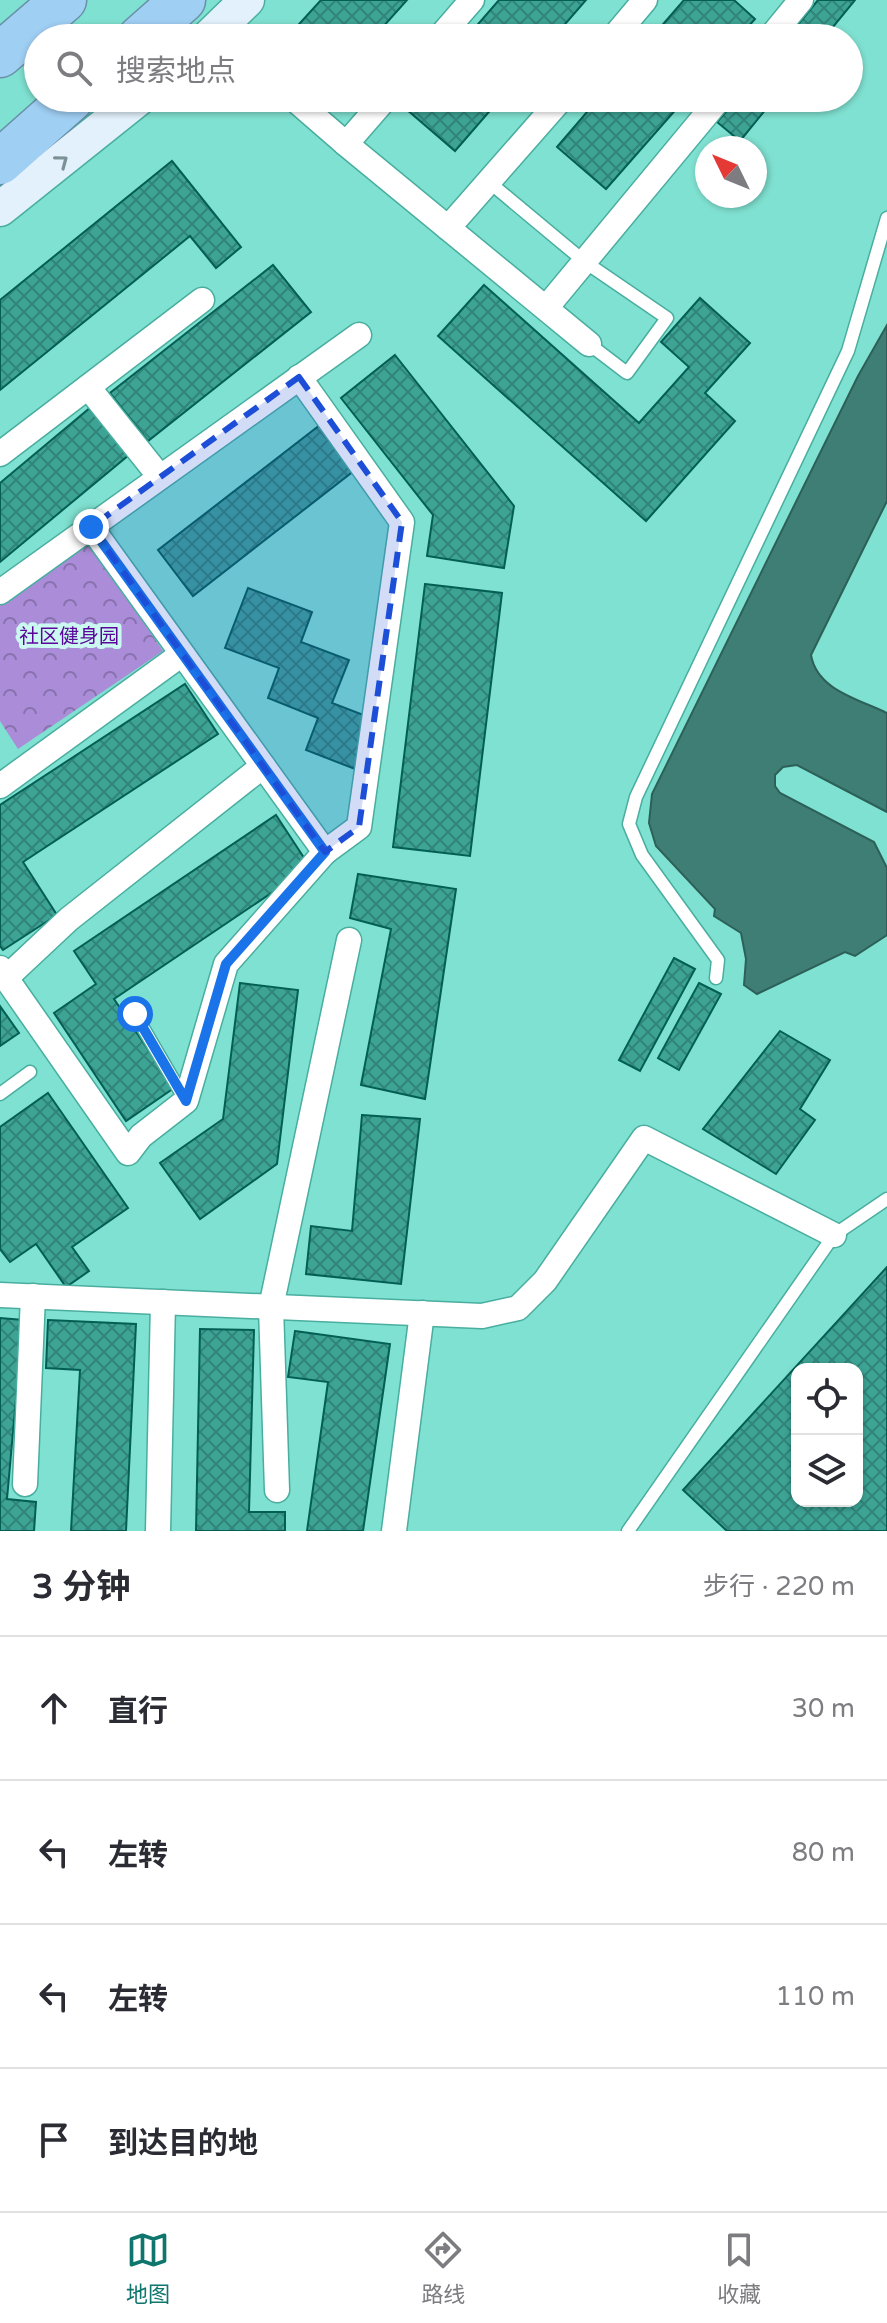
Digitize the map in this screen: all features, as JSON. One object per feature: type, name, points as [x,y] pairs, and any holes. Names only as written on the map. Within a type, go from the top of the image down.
[{"type":"highway","points":[[36,24],[64,0]]},
{"type":"highway","points":[[156,24],[183,0]]},
{"type":"highway","points":[[0,55],[24,34]]},
{"type":"highway","points":[[0,162],[56,112]]},
{"type":"main road","points":[[226,24],[247,0]]},
{"type":"main road","points":[[0,209],[121,112]]},
{"type":"street","points":[[451,24],[472,0]]},
{"type":"street","points":[[625,24],[645,0]]},
{"type":"street","points":[[781,24],[801,0]]},
{"type":"street","points":[[309,112],[589,344]]},
{"type":"street","points":[[346,144],[374,112]]},
{"type":"street","points":[[448,228],[550,112]]},
{"type":"street","points":[[546,308],[708,112]]},
{"type":"street","points":[[0,454],[202,300]]},
{"type":"street","points":[[0,592],[359,335]]},
{"type":"street","points":[[263,766],[3,973],[128,1153],[141,1136],[186,1101],[226,964],[325,852],[359,827],[402,522],[299,377]]},
{"type":"street","points":[[88,387],[160,477]]},
{"type":"street","points":[[91,527],[325,852]]},
{"type":"street","points":[[6,778],[182,654]]},
{"type":"street","points":[[277,1490],[271,1307],[349,940]]},
{"type":"street","points":[[0,1295],[482,1316],[518,1308],[545,1281],[644,1138],[834,1235]]},
{"type":"street","points":[[25,1484],[33,1296]]},
{"type":"street","points":[[158,1531],[163,1302]]},
{"type":"street","points":[[394,1531],[422,1313]]},
{"type":"lane","points":[[489,182],[585,262],[667,318],[627,373],[589,344]]},
{"type":"lane","points":[[716,978],[718,960],[642,855],[629,824],[636,797],[848,351],[887,218]]},
{"type":"lane","points":[[135,1014],[186,1101]]},
{"type":"lane","points":[[0,1094],[30,1072]]},
{"type":"lane","points":[[628,1531],[834,1235],[887,1199]]},
{"type":"highlighted area","points":[[299,377],[402,522],[359,827],[325,852],[91,527]]},
{"type":"green space","name":"社区健身园","points":[[90,543],[163,651],[18,749],[0,721],[0,604]]},
{"type":"water","points":[[887,325],[887,501],[811,655],[821,677],[830,685],[887,713],[887,812],[797,765],[783,767],[775,775],[775,786],[780,793],[874,842],[887,868],[887,935],[855,956],[845,952],[757,994],[744,985],[746,959],[741,933],[714,916],[715,909],[656,846],[649,823],[652,794],[858,376]]},
{"type":"building","points":[[321,0],[407,0],[386,24],[299,24]]},
{"type":"building","points":[[499,0],[586,0],[565,24],[478,24]]},
{"type":"building","points":[[684,0],[734,0],[755,19],[751,24],[663,24]]},
{"type":"building","points":[[818,0],[855,0],[835,24],[798,24]]},
{"type":"building","points":[[410,112],[489,112],[455,151]]},
{"type":"building","points":[[587,112],[674,112],[606,189],[557,147]]},
{"type":"building","points":[[726,112],[764,112],[744,136],[734,136],[717,122]]},
{"type":"building","points":[[172,161],[241,247],[216,268],[190,236],[0,390],[0,300]]},
{"type":"building","points":[[273,265],[311,312],[148,441],[110,393]]},
{"type":"building","points":[[484,285],[639,423],[689,367],[661,342],[700,298],[750,343],[705,393],[735,421],[646,521],[438,336]]},
{"type":"building","points":[[395,355],[514,506],[504,568],[427,556],[433,515],[341,398]]},
{"type":"building","points":[[91,407],[130,454],[0,562],[0,483]]},
{"type":"building","points":[[320,425],[355,470],[193,596],[158,550]]},
{"type":"building","points":[[425,584],[502,593],[470,856],[393,847]]},
{"type":"building","points":[[248,588],[312,612],[301,642],[349,660],[332,703],[374,719],[355,769],[306,750],[318,718],[268,698],[279,668],[225,648]]},
{"type":"building","points":[[185,684],[218,734],[23,862],[57,915],[3,950],[0,946],[0,805]]},
{"type":"building","points":[[276,815],[310,867],[114,999],[174,1088],[126,1121],[54,1013],[96,984],[74,951]]},
{"type":"building","points":[[358,874],[456,889],[425,1099],[361,1085],[391,929],[350,918]]},
{"type":"building","points":[[674,958],[695,969],[640,1071],[619,1060]]},
{"type":"building","points":[[240,983],[298,990],[277,1164],[200,1219],[160,1163],[223,1119]]},
{"type":"building","points":[[699,983],[721,994],[679,1070],[658,1058]]},
{"type":"building","points":[[0,1006],[19,1033],[0,1046]]},
{"type":"building","points":[[780,1031],[830,1060],[800,1109],[815,1120],[776,1174],[703,1129]]},
{"type":"building","points":[[48,1093],[128,1208],[72,1247],[89,1271],[66,1287],[36,1244],[10,1262],[0,1249],[0,1127]]},
{"type":"building","points":[[362,1115],[420,1119],[401,1284],[306,1274],[311,1226],[352,1231]]},
{"type":"building","points":[[887,1267],[887,1531],[727,1531],[683,1490],[791,1372],[791,1507],[863,1507],[863,1363],[799,1363]]},
{"type":"building","points":[[0,1318],[23,1320],[7,1499],[36,1502],[34,1531],[0,1531]]},
{"type":"building","points":[[48,1320],[136,1324],[126,1531],[71,1531],[80,1370],[46,1368]]},
{"type":"building","points":[[200,1329],[254,1330],[249,1512],[285,1512],[285,1531],[196,1531]]},
{"type":"building","points":[[295,1331],[390,1344],[363,1531],[307,1531],[328,1382],[288,1377]]},
{"type":"route","points":[[91,527],[325,852],[226,964],[186,1101],[135,1014]]}]
